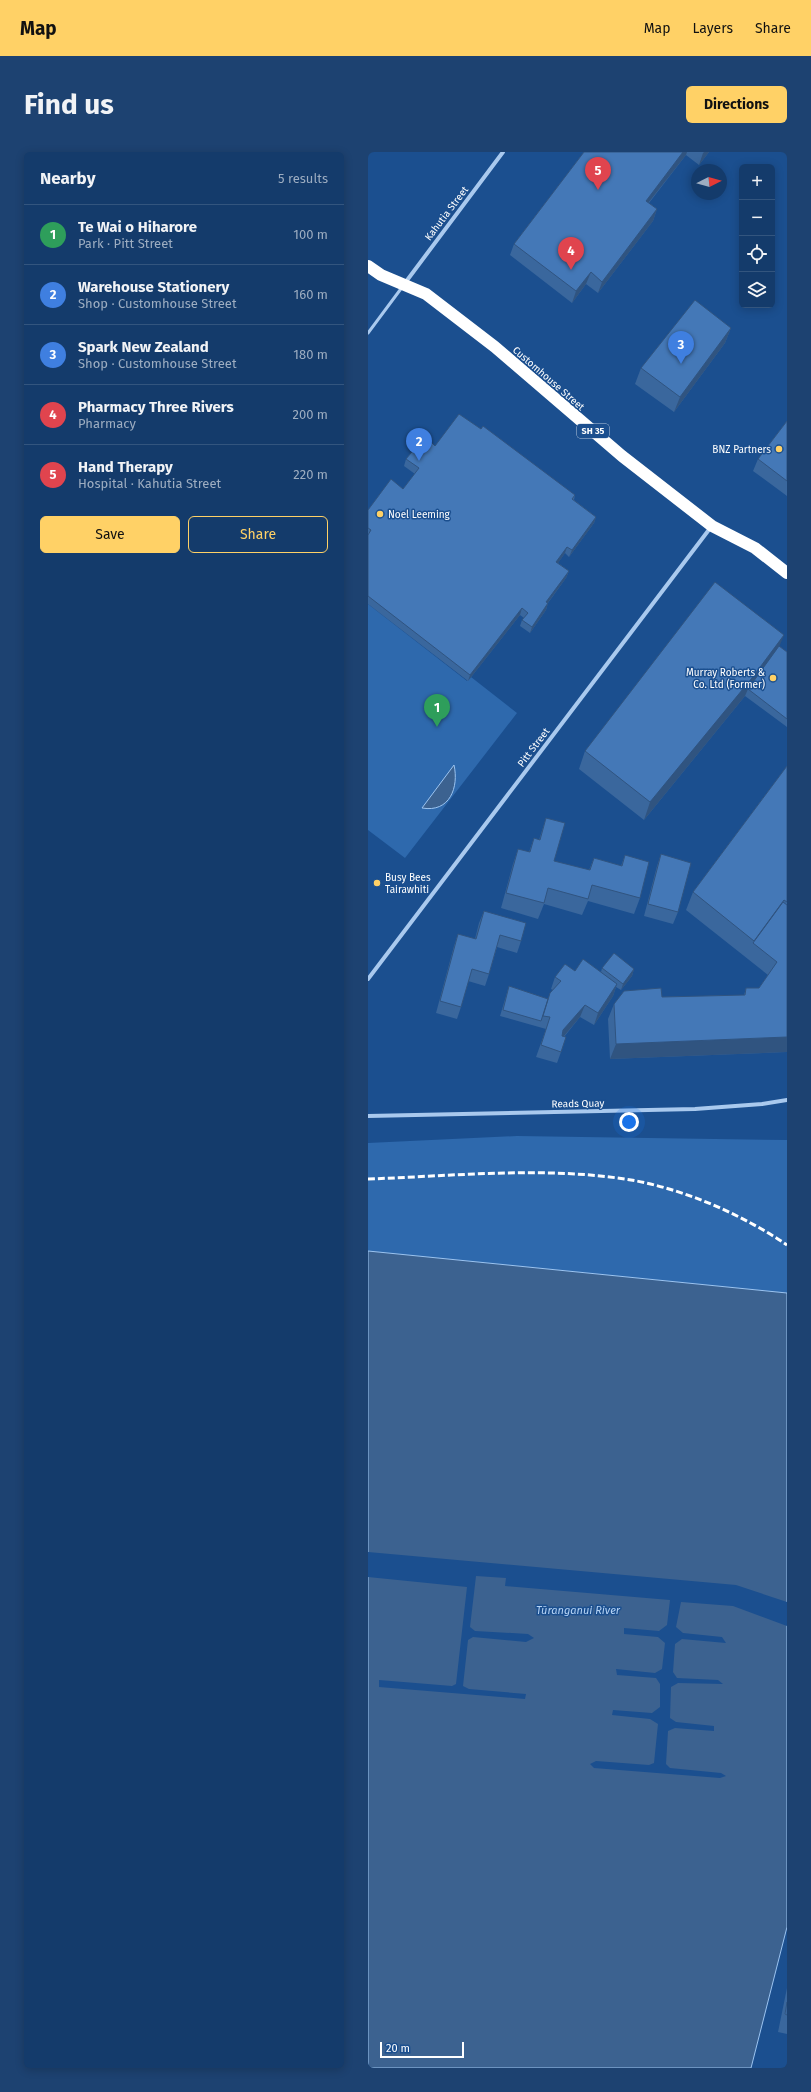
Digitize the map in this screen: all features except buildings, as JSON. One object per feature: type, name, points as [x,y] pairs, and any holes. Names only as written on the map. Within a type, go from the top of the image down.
[{"type":"highway","name":"Customhouse Street","points":[[368,266],[381,275],[426,294],[495,347],[622,456],[712,526],[755,548],[787,573]]},
{"type":"street","name":"Kahutia Street","points":[[404,285],[503,152]]},
{"type":"street","name":"Pitt Street","points":[[368,979],[672,576],[712,526]]},
{"type":"street","name":"Reads Quay","points":[[368,1116],[695,1109],[762,1104],[787,1100]]},
{"type":"lane","points":[[368,332],[404,285]]},
{"type":"shaded area","points":[[368,604],[467,681],[471,677],[517,713],[405,858],[368,830]]},
{"type":"shaded area","points":[[517,1136],[787,1140],[787,1293],[368,1251],[368,1143]]},
{"type":"water","points":[[454,765],[455,782],[450,797],[440,806],[422,808]]},
{"type":"water","name":"Tūranganui River","points":[[368,1251],[787,1293],[787,1927],[751,2068],[368,2068]]},
{"type":"pier","points":[[368,1552],[736,1585],[787,1602],[787,1626],[733,1606],[681,1602],[676,1627],[683,1633],[722,1637],[726,1643],[682,1639],[675,1644],[673,1672],[677,1678],[718,1680],[723,1684],[678,1683],[671,1687],[670,1718],[676,1722],[714,1726],[714,1731],[675,1728],[668,1731],[666,1764],[670,1768],[721,1773],[726,1776],[720,1778],[594,1768],[590,1764],[596,1761],[649,1765],[654,1763],[658,1724],[650,1719],[612,1715],[613,1710],[652,1713],[660,1707],[660,1684],[656,1678],[617,1675],[616,1669],[655,1673],[662,1669],[665,1643],[658,1637],[624,1634],[624,1628],[659,1631],[667,1625],[670,1600],[505,1586],[506,1578],[476,1576],[470,1627],[475,1631],[528,1634],[534,1638],[526,1642],[473,1637],[468,1640],[463,1686],[469,1689],[526,1694],[525,1699],[379,1687],[379,1680],[452,1686],[456,1684],[467,1587],[368,1577]]},
{"type":"railway","points":[[368,1179],[467,1174],[533,1173],[599,1176],[631,1180],[672,1190],[712,1205],[752,1223],[787,1245]]},
{"type":"place","name":"Hand Therapy","points":[[598,190]]},
{"type":"place","name":"Pharmacy Three Rivers","points":[[571,270]]},
{"type":"place","name":"Spark New Zealand","points":[[681,364]]},
{"type":"place","name":"BNZ Partners","points":[[779,449]]},
{"type":"place","name":"Warehouse Stationery","points":[[419,461]]},
{"type":"place","name":"Noel Leeming","points":[[380,514]]},
{"type":"place","name":"Murray Roberts & Co. Ltd (Former)","points":[[773,678]]},
{"type":"place","name":"Te Wai o Hiharore","points":[[437,727]]},
{"type":"place","name":"Busy Bees Tairawhiti","points":[[377,883]]}]
